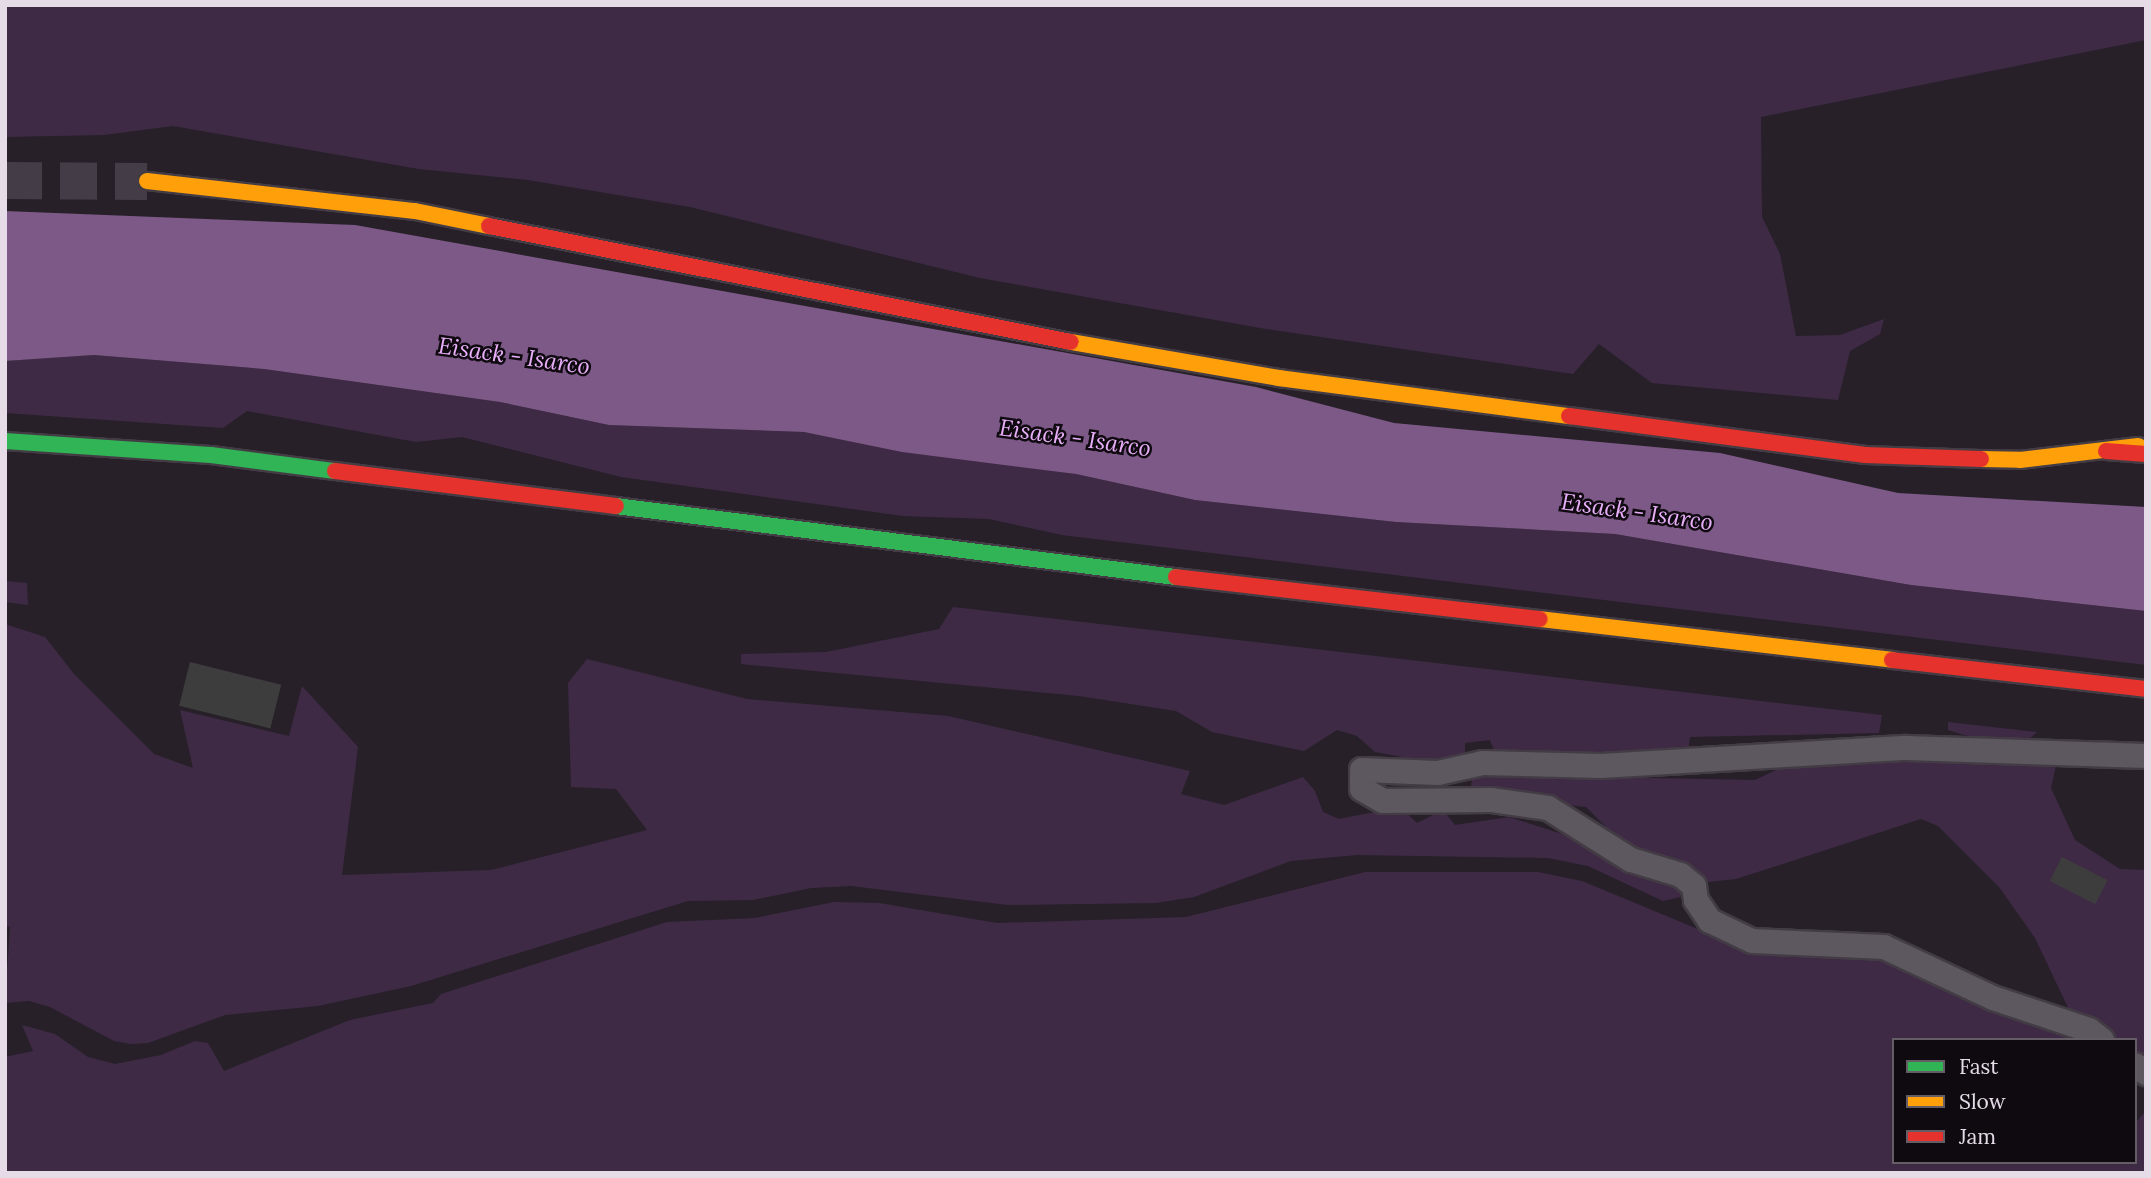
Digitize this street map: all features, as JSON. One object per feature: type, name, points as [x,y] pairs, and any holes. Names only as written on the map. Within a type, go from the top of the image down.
[{"type":"main road","points":[[147,181],[415,211],[1037,336],[1279,378],[1865,455],[2020,460],[2106,452],[2146,445]]},
{"type":"main road","points":[[5,440],[211,455],[1184,578],[2146,690]]},
{"type":"main road","points":[[2106,452],[2146,454]]},
{"type":"street","points":[[2099,1038],[2089,1030],[1993,998],[1884,947],[1752,940],[1710,921],[1696,901],[1694,886],[1681,874],[1631,860],[1548,808],[1491,800],[1382,801],[1362,789],[1362,770],[1438,773],[1483,763],[1601,766],[1906,748],[2146,755]]},
{"type":"shaded area","points":[[5,5],[2146,5],[2146,40],[1761,117],[1762,217],[1780,254],[1796,336],[1840,335],[1884,319],[1880,334],[1850,351],[1838,400],[1652,383],[1599,344],[1573,374],[1266,329],[980,278],[690,207],[528,180],[419,169],[173,126],[104,135],[5,137]]},
{"type":"shaded area","points":[[94,355],[264,369],[500,402],[609,425],[804,432],[1076,474],[1195,500],[1396,522],[1615,534],[1911,585],[2146,611],[2146,665],[1062,535],[989,519],[903,516],[621,477],[462,437],[416,442],[247,411],[223,428],[5,413],[5,361]]},
{"type":"shaded area","points":[[5,581],[27,583],[28,605],[5,602]]},
{"type":"shaded area","points":[[953,607],[1882,715],[1879,733],[1690,737],[1688,752],[1631,757],[1496,755],[1490,740],[1465,743],[1465,759],[1425,761],[1375,752],[1357,736],[1337,730],[1304,751],[1212,732],[1176,711],[1079,696],[741,664],[741,654],[826,652],[939,629]]},
{"type":"shaded area","points":[[5,624],[45,637],[74,674],[154,754],[193,768],[180,710],[289,736],[302,686],[358,747],[342,875],[491,870],[647,830],[616,789],[571,787],[568,683],[587,659],[747,699],[948,716],[1190,771],[1181,794],[1224,805],[1303,777],[1315,791],[1323,812],[1339,819],[1400,807],[1417,823],[1443,810],[1455,825],[1509,817],[1584,841],[1680,882],[1685,896],[1663,901],[1588,866],[1548,858],[1357,855],[1291,861],[1194,897],[1156,903],[1008,905],[851,886],[811,888],[753,900],[688,901],[411,986],[318,1006],[225,1015],[148,1043],[131,1044],[114,1041],[50,1007],[29,1001],[5,1003],[10,927],[5,925]]},
{"type":"shaded area","points":[[1948,722],[2037,732],[2027,741],[1980,740],[1948,730]]},
{"type":"shaded area","points":[[1912,759],[2057,761],[2051,788],[2075,840],[2120,869],[2146,870],[2146,1064],[2137,1057],[2137,1038],[2114,1038],[2097,1024],[2073,1018],[2035,938],[1999,887],[1938,826],[1921,819],[1736,879],[1709,882],[1615,836],[1586,807],[1480,794],[1471,786],[1472,779],[1493,775],[1755,780],[1786,765]]},
{"type":"shaded area","points":[[1365,872],[1538,872],[1582,881],[1717,937],[1885,958],[1972,1003],[2087,1038],[1892,1038],[1892,1164],[2137,1164],[2137,1121],[2146,1111],[2146,1173],[5,1173],[5,1057],[33,1051],[22,1025],[55,1034],[88,1057],[115,1064],[161,1055],[195,1041],[208,1043],[224,1071],[350,1020],[433,1003],[441,994],[667,922],[755,918],[834,902],[879,903],[997,923],[1186,917]]},
{"type":"water","name":"Eisack - Isarco","points":[[5,211],[355,225],[1256,387],[1394,423],[1720,453],[1898,493],[2146,507],[2146,611],[1911,585],[1615,534],[1396,522],[1195,500],[1076,474],[902,452],[804,432],[609,425],[500,402],[264,369],[94,355],[5,361]]},
{"type":"building","points":[[190,662],[281,685],[270,728],[179,706]]},
{"type":"building","points":[[2062,857],[2107,880],[2095,904],[2050,881]]},
{"type":"tunnel","points":[[5,180],[147,181]]},
{"type":"traffic: fast","points":[[5,441],[211,455],[335,471]]},
{"type":"traffic: fast","points":[[616,506],[1176,577]]},
{"type":"traffic: slow","points":[[147,181],[415,211],[489,226]]},
{"type":"traffic: slow","points":[[1071,342],[1279,378],[1569,416]]},
{"type":"traffic: slow","points":[[1981,459],[2020,460],[2138,446]]},
{"type":"traffic: slow","points":[[1540,619],[1892,660]]},
{"type":"traffic: jam","points":[[489,226],[1071,342]]},
{"type":"traffic: jam","points":[[1569,416],[1865,455],[1981,459]]},
{"type":"traffic: jam","points":[[2106,451],[2146,454]]},
{"type":"traffic: jam","points":[[335,471],[616,506]]},
{"type":"traffic: jam","points":[[1176,577],[1540,619]]},
{"type":"traffic: jam","points":[[1892,660],[2146,689]]}]
